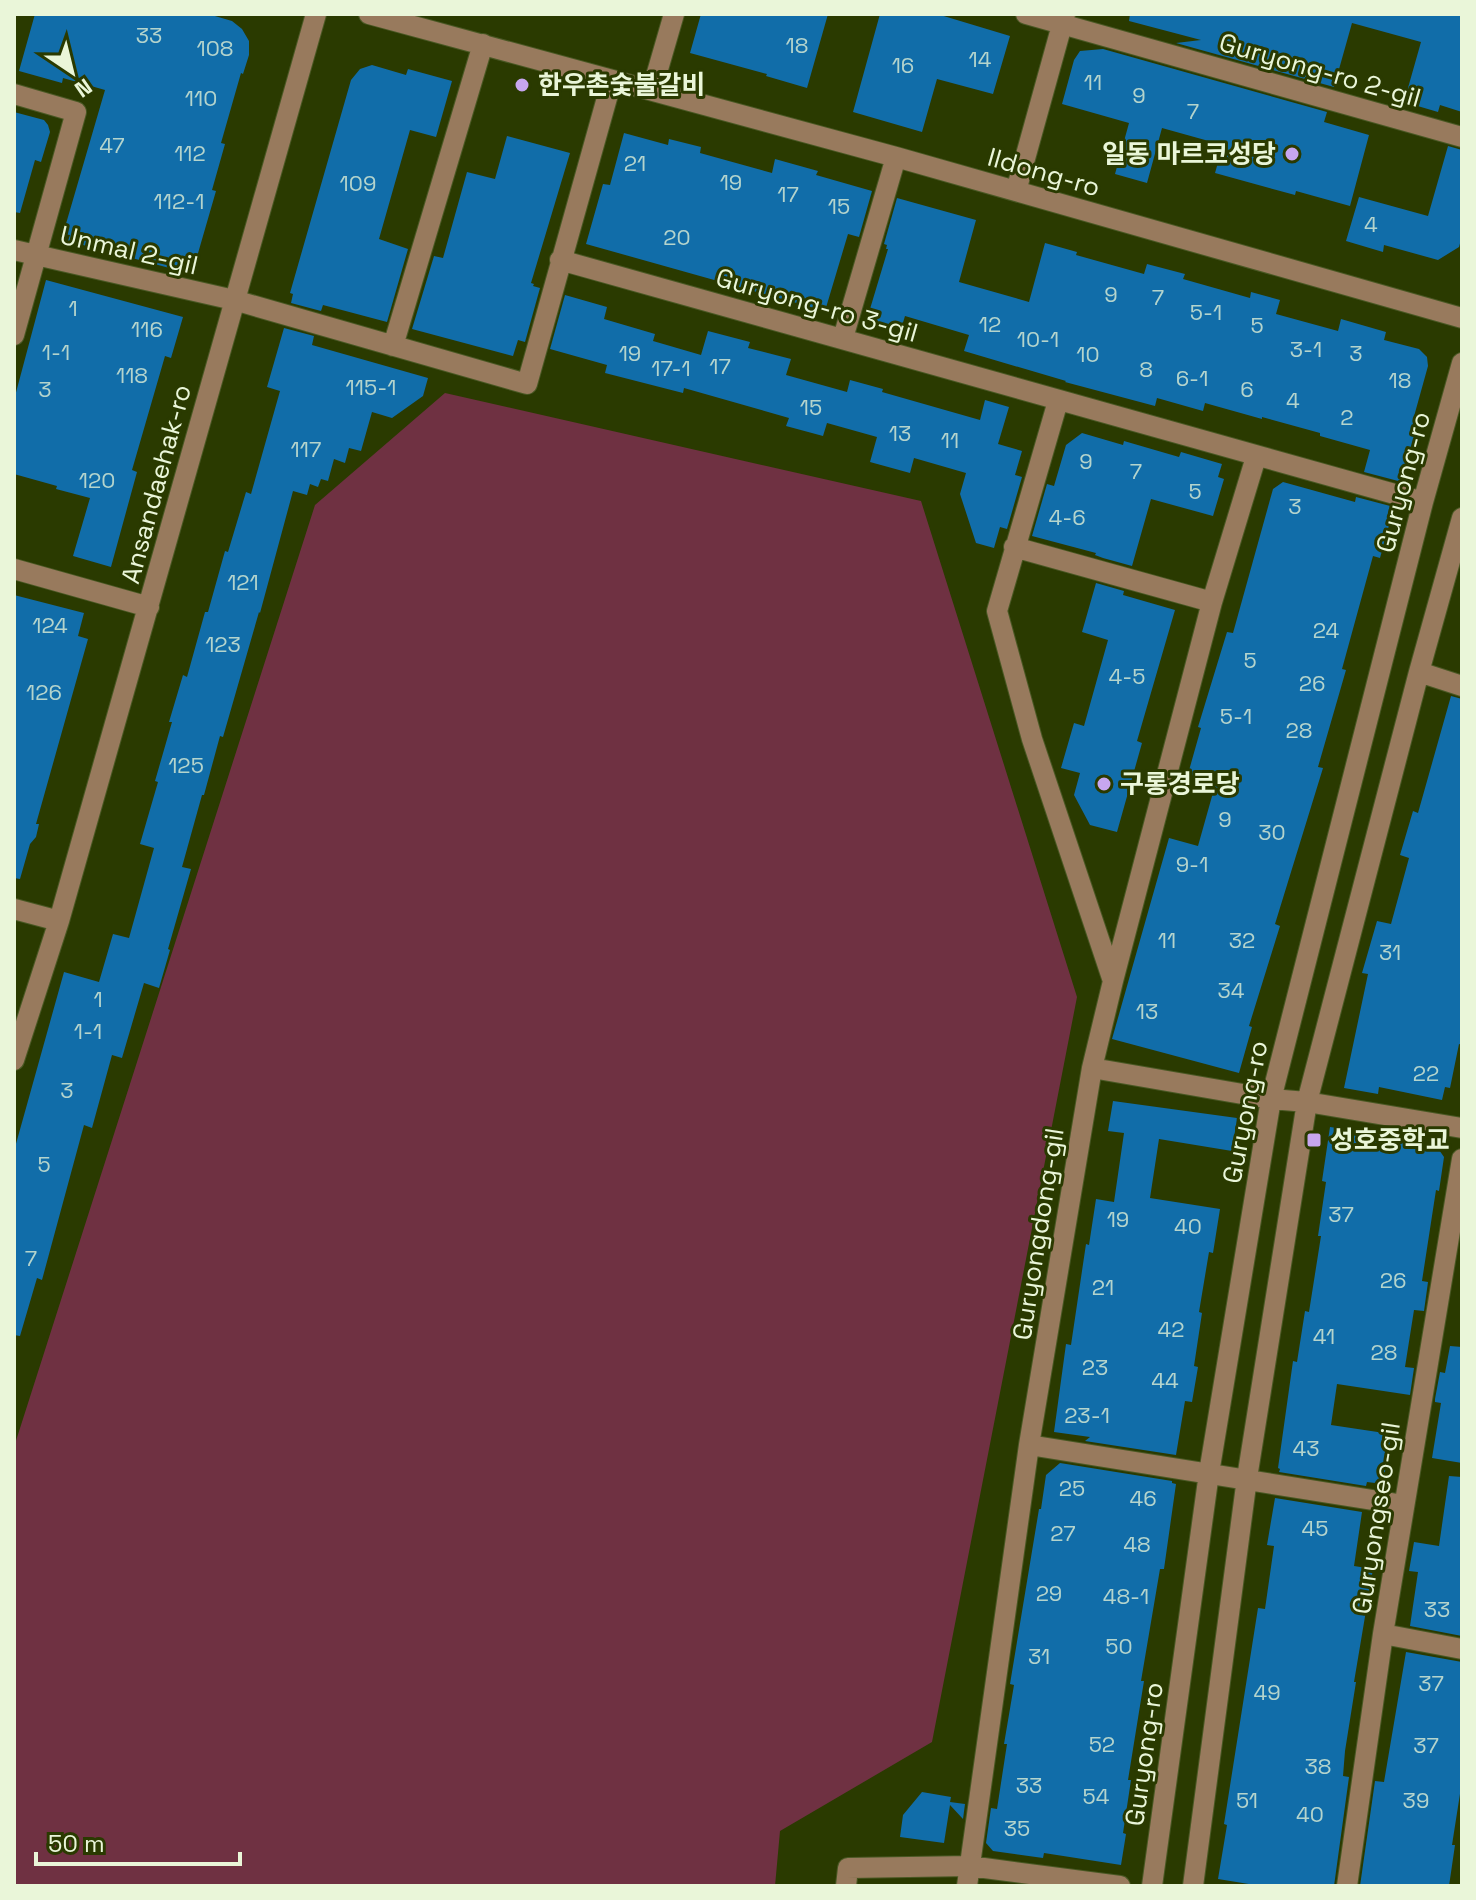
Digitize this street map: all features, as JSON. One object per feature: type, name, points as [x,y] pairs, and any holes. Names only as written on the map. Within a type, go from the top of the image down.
[{"type":"street","name":"Ansandaehak-ro","points":[[14,1060],[59,921],[316,14]]},
{"type":"street","name":"Ildong-ro","points":[[369,14],[896,157],[1462,318]]},
{"type":"street","points":[[652,90],[674,14]]},
{"type":"street","name":"Guryong-ro 2-gil","points":[[1026,14],[1064,19],[1462,137]]},
{"type":"street","points":[[1016,191],[1064,19]]},
{"type":"street","points":[[393,346],[483,44]]},
{"type":"street","points":[[560,260],[612,80]]},
{"type":"street","points":[[14,94],[76,112],[14,335]]},
{"type":"street","points":[[843,338],[896,157]]},
{"type":"street","name":"Unmal 2-gil","points":[[14,250],[234,300],[527,384],[560,260]]},
{"type":"street","name":"Guryong-ro 3-gil","points":[[560,260],[1423,502]]},
{"type":"street","name":"Guryong-ro","points":[[1152,1886],[1209,1473],[1271,1099],[1423,502],[1462,363]]},
{"type":"street","points":[[1058,401],[997,611],[1032,739],[1113,981]]},
{"type":"street","name":"Guryongdong-gil","points":[[968,1876],[1029,1445],[1092,1068],[1212,602],[1256,457]]},
{"type":"street","points":[[1193,1886],[1247,1478],[1307,1102],[1462,518]]},
{"type":"street","points":[[1014,547],[1212,602]]},
{"type":"street","points":[[14,569],[149,607]]},
{"type":"street","points":[[1419,672],[1462,686]]},
{"type":"street","points":[[14,909],[59,921]]},
{"type":"street","points":[[1092,1068],[1462,1128]]},
{"type":"street","name":"Guryongseo-gil","points":[[1347,1886],[1383,1634],[1462,1159]]},
{"type":"street","points":[[1029,1445],[1404,1505]]},
{"type":"street","points":[[1383,1634],[1462,1649]]},
{"type":"street","points":[[846,1886],[848,1868],[1120,1886]]},
{"type":"shaded area","points":[[445,393],[921,501],[1077,997],[932,1742],[780,1831],[775,1886],[14,1886],[14,1447],[315,505]]},
{"type":"building","points":[[35,14],[208,14],[232,21],[242,29],[249,41],[249,55],[221,143],[225,144],[212,190],[216,191],[192,274],[68,241],[70,235],[63,234],[105,90],[63,78],[62,83],[19,71]]},
{"type":"building","points":[[701,14],[828,14],[807,88],[690,53]]},
{"type":"building","points":[[880,14],[937,14],[1010,36],[993,94],[937,79],[922,132],[853,112]]},
{"type":"building","points":[[1130,14],[1462,14],[1462,112],[1440,105],[1438,112],[1404,102],[1421,42],[1352,23],[1334,87],[1176,43],[1201,40],[1129,21]]},
{"type":"building","points":[[1103,49],[1327,112],[1324,122],[1369,135],[1350,206],[1215,173],[1223,145],[1162,128],[1147,183],[1115,174],[1129,123],[1062,104],[1074,60],[1080,51]]},
{"type":"building","points":[[372,65],[406,75],[408,69],[452,81],[436,137],[410,130],[379,239],[408,249],[387,322],[323,305],[321,311],[291,303],[293,294],[290,293],[351,80],[360,69]]},
{"type":"building","points":[[14,112],[44,120],[50,132],[41,162],[35,160],[20,213],[14,212]]},
{"type":"building","points":[[624,133],[668,145],[669,139],[701,147],[700,153],[772,173],[775,159],[872,191],[859,237],[848,234],[825,311],[586,244],[603,184],[610,185]]},
{"type":"building","points":[[507,136],[570,153],[531,283],[540,288],[525,342],[518,340],[513,356],[412,329],[434,256],[443,258],[467,172],[495,179]]},
{"type":"building","points":[[1448,146],[1462,150],[1462,236],[1459,247],[1438,260],[1384,245],[1383,252],[1346,241],[1359,197],[1428,216]]},
{"type":"building","points":[[897,198],[976,220],[959,282],[1029,302],[1045,243],[1144,274],[1147,264],[1185,274],[1183,279],[1250,298],[1251,292],[1280,300],[1276,314],[1338,331],[1341,319],[1386,332],[1384,340],[1419,349],[1427,357],[1428,366],[1413,420],[1419,421],[1402,482],[1364,472],[1370,450],[1320,436],[1320,433],[1205,403],[1203,411],[1157,398],[1155,406],[964,351],[969,335],[905,316],[901,329],[867,319],[888,249],[884,244]]},
{"type":"building","points":[[46,280],[183,317],[171,358],[165,356],[132,470],[137,472],[111,567],[73,556],[90,498],[14,474],[14,400]]},
{"type":"building","points":[[565,295],[607,307],[604,319],[655,334],[653,341],[701,355],[708,331],[750,342],[748,348],[791,359],[786,375],[847,392],[850,380],[980,420],[985,400],[1009,407],[998,444],[1022,451],[1015,475],[1022,477],[1007,529],[1000,527],[994,548],[976,543],[960,494],[966,473],[914,458],[910,473],[870,462],[877,437],[827,423],[823,436],[786,426],[789,418],[684,388],[683,393],[605,373],[607,365],[550,349]]},
{"type":"building","points":[[284,328],[314,336],[312,345],[428,378],[423,396],[392,418],[372,412],[361,451],[349,448],[345,463],[334,459],[328,481],[321,479],[318,487],[310,484],[307,495],[293,491],[260,613],[182,867],[191,869],[159,988],[144,983],[122,1058],[112,1055],[92,1128],[84,1125],[42,1280],[37,1278],[20,1336],[14,1335],[14,1151],[64,972],[99,982],[113,934],[129,938],[154,848],[140,844],[158,782],[155,781],[172,722],[169,722],[183,675],[187,677],[205,612],[208,612],[246,492],[251,494],[280,391],[267,387]]},
{"type":"building","points":[[1082,433],[1179,457],[1181,452],[1222,464],[1218,477],[1224,479],[1213,516],[1151,499],[1132,566],[1032,536],[1047,484],[1054,486],[1066,445]]},
{"type":"building","points":[[1283,482],[1355,502],[1356,497],[1394,507],[1380,558],[1373,556],[1342,669],[1346,670],[1318,767],[1323,768],[1275,924],[1280,926],[1249,1026],[1252,1027],[1239,1073],[1112,1039],[1169,838],[1198,846],[1216,782],[1188,774],[1201,728],[1198,727],[1227,632],[1233,633],[1273,489]]},
{"type":"building","points":[[1096,583],[1124,591],[1123,595],[1175,610],[1137,741],[1142,743],[1117,832],[1090,825],[1074,795],[1080,773],[1061,768],[1074,723],[1084,726],[1108,640],[1082,632]]},
{"type":"building","points":[[14,595],[84,613],[78,636],[88,639],[36,824],[39,824],[36,837],[30,844],[20,879],[14,878]]},
{"type":"building","points":[[1451,696],[1462,699],[1462,1045],[1459,1044],[1450,1088],[1445,1087],[1442,1100],[1379,1087],[1378,1094],[1344,1088],[1368,974],[1362,973],[1377,921],[1391,924],[1409,858],[1400,855],[1413,811],[1418,813]]},
{"type":"building","points":[[1113,1101],[1237,1118],[1232,1151],[1159,1139],[1150,1198],[1220,1209],[1199,1312],[1202,1313],[1194,1366],[1198,1367],[1192,1402],[1185,1401],[1176,1455],[1085,1441],[1090,1437],[1054,1432],[1066,1344],[1071,1345],[1096,1199],[1114,1202],[1124,1133],[1108,1131]]},
{"type":"building","points":[[1330,1127],[1437,1147],[1444,1157],[1422,1281],[1428,1282],[1424,1311],[1414,1310],[1405,1367],[1414,1368],[1410,1395],[1337,1384],[1331,1425],[1391,1434],[1383,1484],[1367,1482],[1366,1486],[1279,1472],[1278,1468],[1293,1361],[1297,1362],[1305,1311],[1309,1312],[1321,1236],[1318,1236],[1326,1182],[1322,1181]]},
{"type":"building","points":[[1450,1346],[1462,1347],[1462,1463],[1432,1458],[1441,1403],[1435,1402],[1435,1399],[1440,1372],[1445,1373]]},
{"type":"building","points":[[1060,1463],[1176,1484],[1164,1569],[1160,1569],[1141,1681],[1144,1681],[1128,1780],[1131,1780],[1121,1865],[1044,1853],[1043,1858],[993,1851],[986,1843],[991,1808],[997,1809],[1014,1685],[1010,1684],[1039,1509],[1046,1475]]},
{"type":"building","points":[[1449,1476],[1462,1477],[1462,1636],[1410,1626],[1418,1572],[1409,1571],[1414,1542],[1439,1546]]},
{"type":"building","points":[[1275,1498],[1362,1512],[1354,1566],[1373,1569],[1345,1751],[1343,1776],[1349,1777],[1334,1886],[1261,1886],[1218,1879],[1258,1608],[1265,1609],[1274,1546],[1267,1545]]},
{"type":"building","points":[[1406,1652],[1462,1662],[1462,1781],[1449,1886],[1360,1886],[1375,1781],[1384,1782]]},
{"type":"building","points":[[922,1792],[951,1797],[950,1802],[965,1804],[963,1819],[950,1805],[944,1843],[900,1837],[903,1815]]},
{"type":"place","name":"한우촌숯불갈비","points":[[522,85]]},
{"type":"place","name":"일동 마르코성당","points":[[1292,154]]},
{"type":"place","name":"구롱경로당","points":[[1104,784]]},
{"type":"place","name":"성호중학교","points":[[1314,1140]]}]
